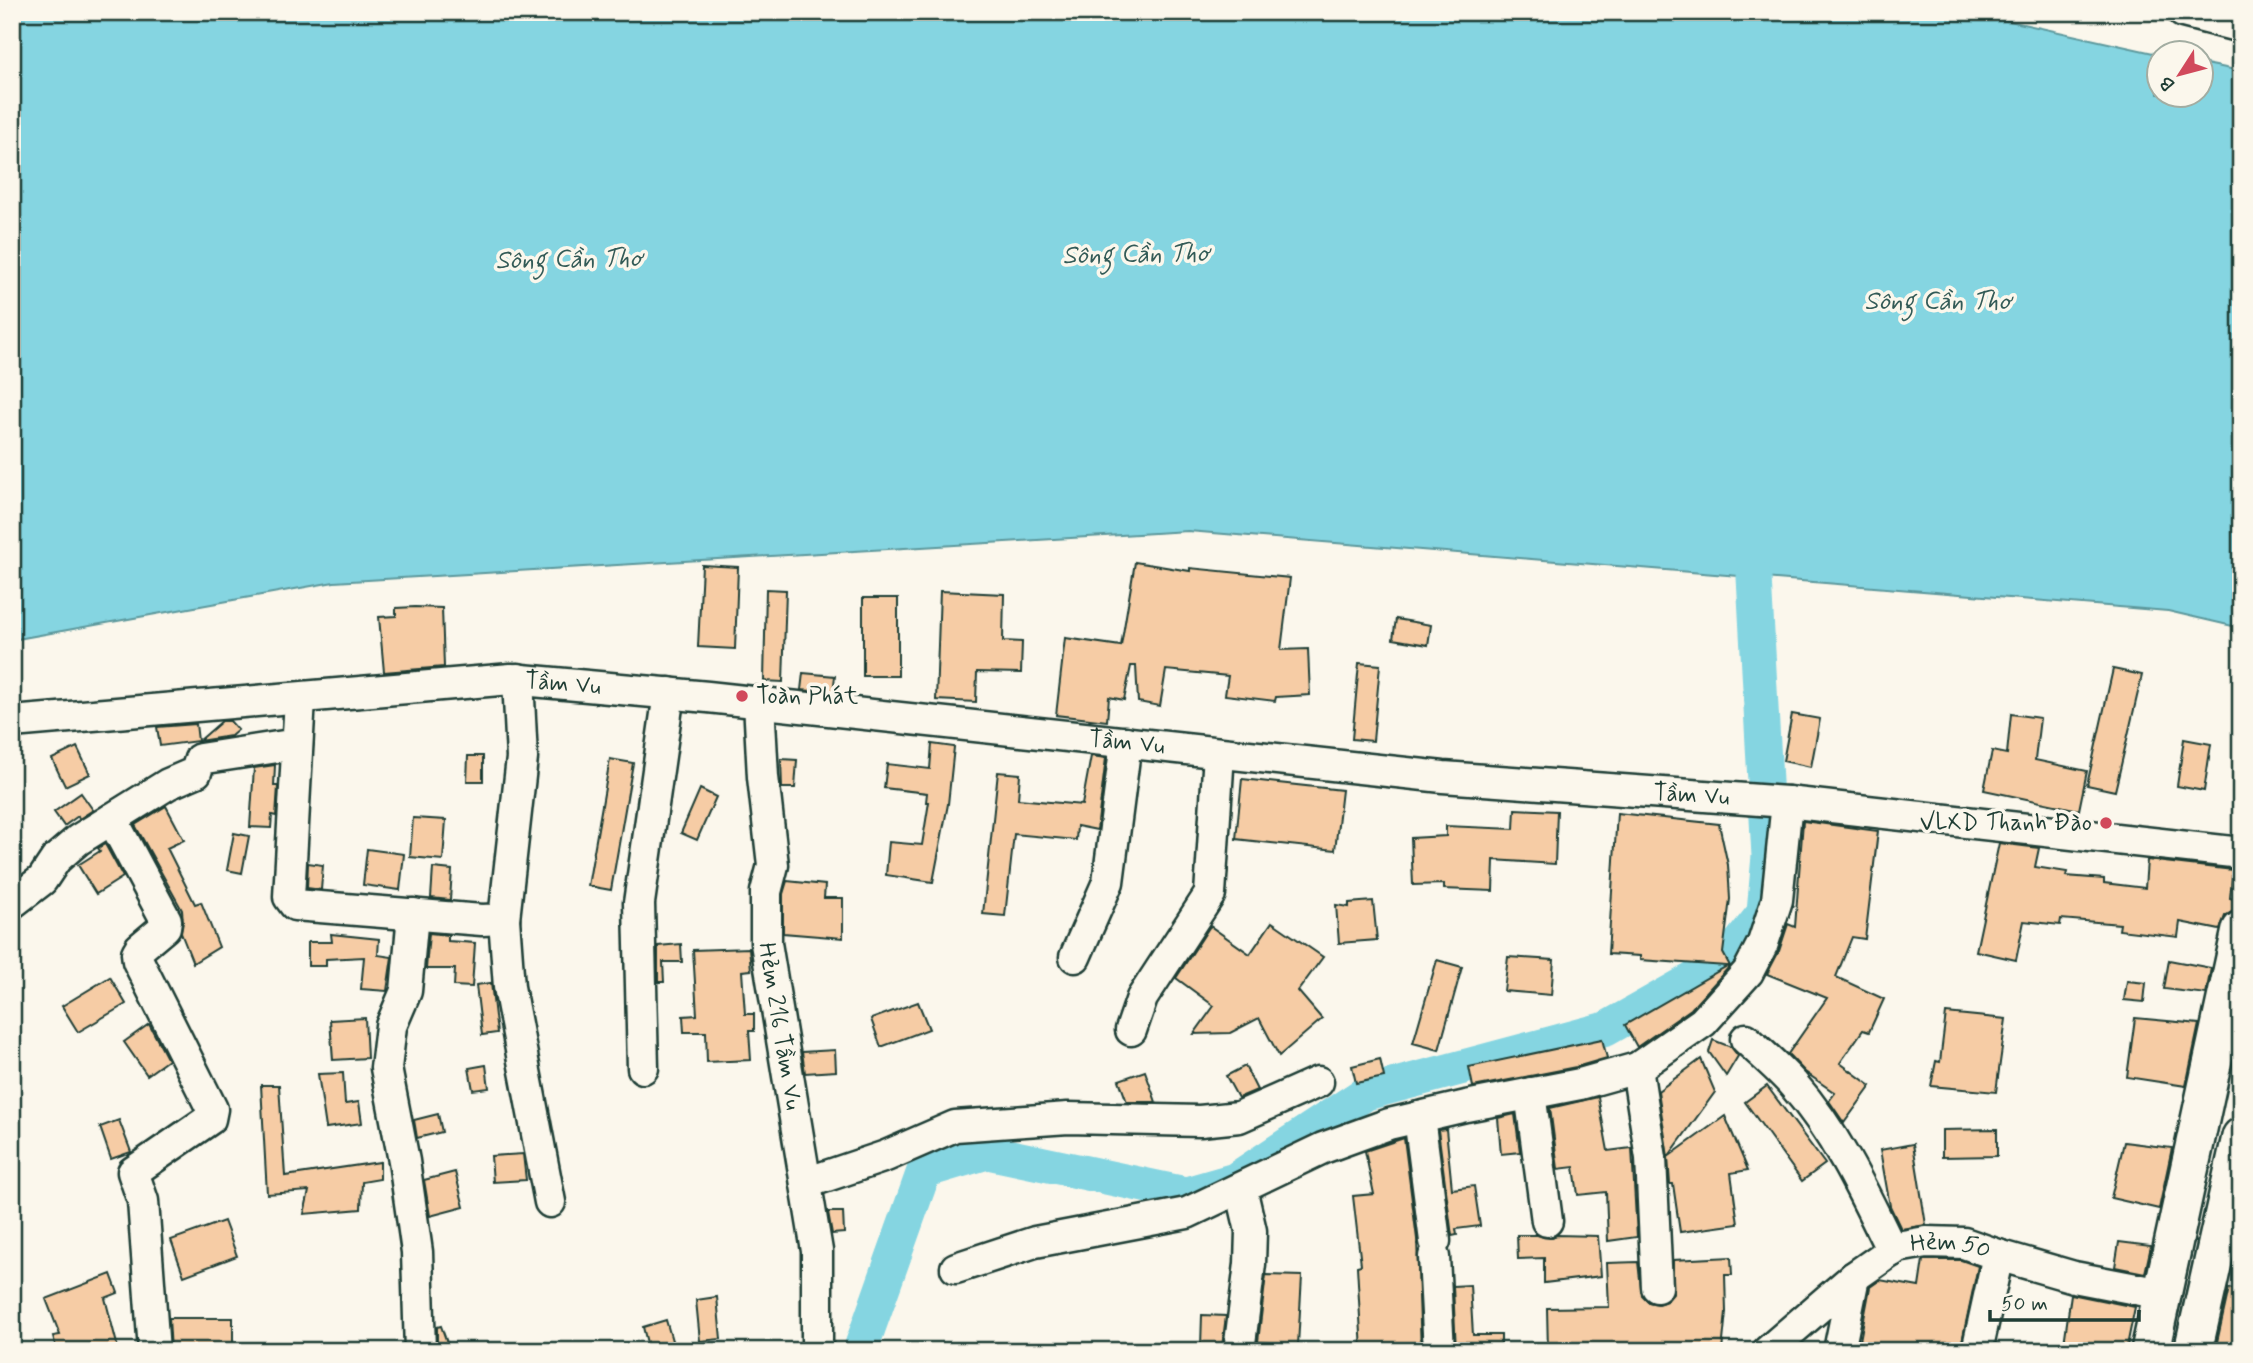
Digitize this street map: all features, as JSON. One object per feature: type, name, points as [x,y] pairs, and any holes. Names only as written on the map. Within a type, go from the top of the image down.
[{"type":"main road","points":[[2150,1351],[2241,930]]},
{"type":"main road","points":[[2165,1351],[2241,1010]]},
{"type":"main road","points":[[2193,1351],[2241,1137]]},
{"type":"main road","points":[[2206,1351],[2241,1187]]},
{"type":"street","points":[[2183,12],[2241,27]]},
{"type":"street","points":[[518,679],[522,758],[504,919],[509,987],[550,1202]]},
{"type":"street","name":"Tầm Vu","points":[[12,722],[518,679],[759,702],[1443,777],[1786,802],[2241,853]]},
{"type":"street","points":[[643,1068],[639,903],[669,693]]},
{"type":"street","points":[[300,698],[289,897],[295,905],[504,919]]},
{"type":"street","name":"Hẻm 216 Tầm Vu","points":[[759,702],[763,777],[774,865],[766,892],[766,943],[817,1251],[817,1351]]},
{"type":"street","points":[[1074,957],[1108,882],[1126,742]]},
{"type":"street","points":[[12,903],[42,880],[56,859],[78,840],[168,785],[196,772],[200,759],[297,744]]},
{"type":"street","points":[[1131,1030],[1142,998],[1210,894],[1219,752]]},
{"type":"street","points":[[956,1268],[1035,1242],[1187,1213],[1323,1148],[1389,1124],[1580,1084],[1637,1068],[1703,1022],[1748,972],[1763,943],[1777,900],[1786,802]]},
{"type":"street","points":[[112,819],[166,920],[165,927],[140,948],[137,953],[138,961],[212,1109],[210,1119],[133,1172],[143,1201],[155,1351]]},
{"type":"street","points":[[413,914],[407,991],[391,1026],[386,1068],[404,1161],[417,1252],[420,1351]]},
{"type":"street","points":[[1746,1039],[1793,1084],[1827,1129],[1855,1175],[1892,1251]]},
{"type":"street","points":[[1637,1068],[1651,1158],[1657,1287]]},
{"type":"street","points":[[806,1183],[886,1156],[955,1126],[1068,1118],[1200,1121],[1239,1117],[1318,1082]]},
{"type":"street","points":[[1530,1093],[1547,1221]]},
{"type":"street","points":[[1419,1117],[1434,1249],[1438,1351]]},
{"type":"street","points":[[1239,1351],[1250,1264],[1251,1231],[1241,1188]]},
{"type":"street","name":"Hẻm 50","points":[[1768,1351],[1854,1278],[1897,1247],[1926,1242],[1964,1242],[1998,1255],[1977,1351]]},
{"type":"street","points":[[1998,1255],[2074,1277],[2162,1294]]},
{"type":"street","points":[[1839,1351],[1854,1278]]},
{"type":"water","name":"Sông Cần Thơ","points":[[12,12],[1969,12],[2144,51],[2144,108],[2214,108],[2214,66],[2241,71],[2241,628],[2168,611],[1188,531],[334,582],[12,640]]},
{"type":"building","points":[[1135,562],[1190,571],[1190,568],[1290,578],[1281,650],[1308,649],[1310,695],[1276,697],[1275,701],[1225,695],[1228,676],[1166,670],[1160,706],[1138,702],[1136,666],[1131,666],[1124,700],[1109,697],[1107,721],[1056,715],[1065,638],[1121,646]]},
{"type":"building","points":[[702,565],[738,567],[735,649],[698,647]]},
{"type":"building","points":[[766,589],[786,590],[783,682],[764,681]]},
{"type":"building","points":[[940,591],[1004,594],[1003,641],[1022,642],[1021,673],[977,672],[976,702],[936,700]]},
{"type":"building","points":[[863,598],[898,598],[898,676],[863,676]]},
{"type":"building","points":[[396,608],[442,608],[444,667],[384,672],[379,617],[396,616]]},
{"type":"building","points":[[1396,619],[1431,625],[1428,645],[1393,639]]},
{"type":"building","points":[[1359,663],[1380,665],[1373,741],[1352,739]]},
{"type":"building","points":[[2113,669],[2142,675],[2115,791],[2087,785]]},
{"type":"building","points":[[803,673],[835,676],[833,693],[801,690]]},
{"type":"building","points":[[1792,714],[1820,719],[1811,767],[1783,761]]},
{"type":"building","points":[[2011,714],[2040,718],[2035,760],[2087,771],[2079,810],[1984,790],[1992,751],[2007,754]]},
{"type":"building","points":[[222,721],[230,721],[238,730],[231,736],[199,741]]},
{"type":"building","points":[[196,724],[198,741],[160,746],[157,727]]},
{"type":"building","points":[[2184,739],[2211,744],[2204,791],[2177,786]]},
{"type":"building","points":[[932,744],[954,747],[948,804],[933,882],[886,875],[889,842],[922,845],[929,802],[926,802],[927,793],[884,788],[887,764],[930,769]]},
{"type":"building","points":[[77,747],[90,774],[65,786],[52,759]]},
{"type":"building","points":[[468,756],[483,756],[483,781],[467,781]]},
{"type":"building","points":[[1091,756],[1106,758],[1097,830],[1077,826],[1076,840],[1014,834],[1005,916],[983,914],[998,772],[1020,774],[1018,799],[1082,805]]},
{"type":"building","points":[[610,759],[633,763],[611,890],[588,886]]},
{"type":"building","points":[[781,759],[797,760],[795,788],[782,788]]},
{"type":"building","points":[[275,765],[274,786],[278,786],[276,816],[272,815],[271,828],[250,827],[254,768]]},
{"type":"building","points":[[1242,779],[1342,790],[1335,850],[1236,839]]},
{"type":"building","points":[[700,789],[716,797],[697,840],[681,833]]},
{"type":"building","points":[[81,793],[93,810],[64,826],[54,812]]},
{"type":"building","points":[[166,806],[184,840],[167,848],[195,904],[201,902],[219,947],[193,963],[181,933],[182,910],[135,825]]},
{"type":"building","points":[[1515,809],[1557,811],[1555,864],[1494,860],[1493,891],[1444,889],[1444,884],[1413,885],[1411,838],[1446,836],[1446,826],[1514,829]]},
{"type":"building","points":[[1617,813],[1719,824],[1728,865],[1730,899],[1723,953],[1730,966],[1691,1009],[1637,1047],[1625,1025],[1727,966],[1640,960],[1640,956],[1608,954]]},
{"type":"building","points":[[413,818],[446,820],[443,860],[410,857]]},
{"type":"building","points":[[1803,821],[1878,831],[1865,939],[1852,937],[1836,977],[1884,999],[1869,1032],[1863,1030],[1840,1063],[1871,1086],[1844,1123],[1829,1101],[1835,1093],[1805,1072],[1788,1054],[1827,998],[1767,974],[1779,951],[1788,924],[1795,927]]},
{"type":"building","points":[[234,833],[249,836],[242,873],[227,870]]},
{"type":"building","points":[[1999,843],[2039,848],[2035,867],[2067,872],[2066,876],[2104,879],[2104,883],[2145,888],[2147,860],[2233,870],[2230,898],[2237,900],[2235,910],[2225,916],[2220,930],[2180,922],[2178,937],[2119,930],[2120,924],[2061,919],[2060,925],[2024,921],[2016,960],[1976,951]]},
{"type":"building","points":[[105,844],[123,877],[96,894],[78,865],[100,851],[98,848]]},
{"type":"building","points":[[367,849],[404,854],[400,890],[363,885]]},
{"type":"building","points":[[308,863],[323,865],[321,890],[307,888]]},
{"type":"building","points":[[433,868],[452,870],[450,900],[431,898]]},
{"type":"building","points":[[787,881],[825,885],[824,898],[843,898],[843,938],[783,933],[783,894]]},
{"type":"building","points":[[1373,901],[1377,940],[1339,943],[1336,905],[1349,907],[1349,903]]},
{"type":"building","points":[[1272,922],[1323,957],[1298,991],[1322,1019],[1279,1056],[1259,1018],[1230,1033],[1194,1034],[1214,1006],[1176,978],[1210,926],[1250,954]]},
{"type":"building","points":[[429,933],[448,935],[448,941],[475,943],[472,987],[454,986],[455,969],[426,969]]},
{"type":"building","points":[[331,934],[379,939],[378,955],[392,957],[387,991],[361,989],[364,957],[326,959],[326,966],[308,966],[308,942],[332,942]]},
{"type":"building","points":[[681,944],[682,962],[663,962],[664,982],[658,982],[658,946]]},
{"type":"building","points":[[749,948],[751,970],[742,971],[745,1014],[754,1014],[754,1031],[749,1031],[751,1060],[707,1062],[706,1032],[684,1032],[683,1016],[697,1015],[693,950]]},
{"type":"building","points":[[1508,957],[1554,960],[1551,995],[1504,991]]},
{"type":"building","points":[[1437,960],[1462,967],[1439,1050],[1413,1043]]},
{"type":"building","points":[[2169,960],[2211,968],[2206,994],[2164,989]]},
{"type":"building","points":[[110,977],[126,1004],[78,1032],[62,1006]]},
{"type":"building","points":[[2127,981],[2146,983],[2144,1002],[2124,1000]]},
{"type":"building","points":[[491,983],[497,1033],[482,1035],[476,985]]},
{"type":"building","points":[[918,1002],[929,1029],[881,1047],[871,1019]]},
{"type":"building","points":[[1946,1013],[2006,1019],[1996,1092],[1931,1086],[1936,1061],[1940,1062]]},
{"type":"building","points":[[365,1018],[367,1058],[333,1060],[330,1020]]},
{"type":"building","points":[[2135,1018],[2199,1024],[2186,1086],[2127,1077]]},
{"type":"building","points":[[149,1024],[168,1060],[147,1075],[124,1042]]},
{"type":"building","points":[[1602,1039],[1607,1058],[1576,1067],[1473,1087],[1469,1067]]},
{"type":"building","points":[[1713,1040],[1731,1047],[1738,1056],[1726,1076],[1709,1052]]},
{"type":"building","points":[[835,1050],[836,1071],[805,1073],[802,1052]]},
{"type":"building","points":[[1380,1059],[1384,1077],[1356,1083],[1352,1066]]},
{"type":"building","points":[[1701,1059],[1715,1092],[1668,1157],[1658,1091]]},
{"type":"building","points":[[486,1065],[489,1088],[473,1090],[469,1068]]},
{"type":"building","points":[[1245,1066],[1257,1090],[1238,1098],[1226,1076]]},
{"type":"building","points":[[1145,1071],[1156,1102],[1127,1102],[1119,1080]]},
{"type":"building","points":[[343,1073],[345,1104],[359,1102],[362,1123],[326,1128],[318,1074]]},
{"type":"building","points":[[261,1085],[279,1085],[285,1176],[380,1162],[380,1179],[362,1182],[361,1209],[304,1214],[309,1191],[267,1194]]},
{"type":"building","points":[[1767,1086],[1825,1164],[1802,1181],[1745,1102]]},
{"type":"building","points":[[1598,1097],[1608,1151],[1632,1148],[1637,1237],[1608,1241],[1606,1192],[1578,1195],[1574,1167],[1558,1169],[1550,1108]]},
{"type":"building","points":[[438,1114],[442,1132],[417,1138],[414,1120]]},
{"type":"building","points":[[1515,1114],[1520,1152],[1501,1154],[1498,1118]]},
{"type":"building","points":[[1725,1116],[1748,1170],[1731,1173],[1738,1224],[1680,1232],[1673,1184],[1670,1184],[1668,1157]]},
{"type":"building","points":[[119,1120],[131,1152],[111,1159],[100,1127]]},
{"type":"building","points":[[1446,1129],[1452,1189],[1474,1186],[1480,1226],[1456,1229],[1457,1235],[1452,1236],[1438,1130]]},
{"type":"building","points":[[1997,1129],[1997,1156],[1942,1157],[1942,1130]]},
{"type":"building","points":[[1404,1138],[1417,1239],[1421,1351],[1362,1351],[1357,1266],[1361,1265],[1353,1196],[1374,1194],[1365,1151]]},
{"type":"building","points":[[2124,1142],[2172,1148],[2159,1209],[2111,1198]]},
{"type":"building","points":[[1913,1144],[1926,1225],[1901,1229],[1890,1206],[1880,1150]]},
{"type":"building","points":[[523,1154],[526,1180],[493,1182],[491,1156]]},
{"type":"building","points":[[455,1172],[464,1207],[430,1216],[424,1180]]},
{"type":"building","points":[[828,1212],[843,1212],[844,1233],[832,1234]]},
{"type":"building","points":[[224,1221],[237,1256],[184,1276],[171,1240]]},
{"type":"building","points":[[1517,1235],[1549,1238],[1557,1235],[1598,1236],[1601,1276],[1544,1283],[1544,1258],[1518,1259]]},
{"type":"building","points":[[2119,1242],[2151,1246],[2145,1273],[2115,1267]]},
{"type":"building","points":[[1731,1257],[1732,1275],[1725,1275],[1726,1312],[1722,1351],[1671,1347],[1671,1351],[1548,1351],[1547,1308],[1609,1307],[1607,1263],[1638,1262],[1642,1296],[1648,1302],[1658,1304],[1667,1301],[1673,1294],[1673,1260]]},
{"type":"building","points":[[1923,1260],[1961,1260],[1978,1266],[1960,1351],[1858,1351],[1870,1287],[1880,1280],[1919,1287]]},
{"type":"building","points":[[111,1274],[118,1293],[105,1298],[118,1348],[107,1351],[57,1351],[53,1336],[60,1335],[46,1299]]},
{"type":"building","points":[[1266,1275],[1302,1276],[1298,1345],[1258,1342]]},
{"type":"building","points":[[1470,1285],[1473,1335],[1501,1335],[1501,1351],[1456,1351],[1453,1286]]},
{"type":"building","points":[[2229,1288],[2241,1291],[2241,1351],[2215,1351]]},
{"type":"building","points":[[2071,1294],[2135,1307],[2126,1351],[2063,1351]]},
{"type":"building","points":[[717,1297],[721,1339],[700,1341],[696,1300]]},
{"type":"building","points":[[1202,1315],[1226,1316],[1222,1347],[1201,1346]]},
{"type":"building","points":[[169,1318],[233,1318],[233,1351],[171,1351]]},
{"type":"building","points":[[666,1320],[675,1351],[649,1351],[643,1327]]},
{"type":"building","points":[[441,1326],[450,1351],[437,1351],[437,1327]]},
{"type":"waterway","points":[[860,1351],[924,1171],[987,1152],[1186,1194],[1235,1180],[1366,1093],[1606,1029],[1726,961],[1764,913],[1769,856],[1754,577]]},
{"type":"place","name":"Toàn Phát","points":[[742,696]]},
{"type":"place","name":"VLXD Thanh Đào","points":[[2106,823]]}]
